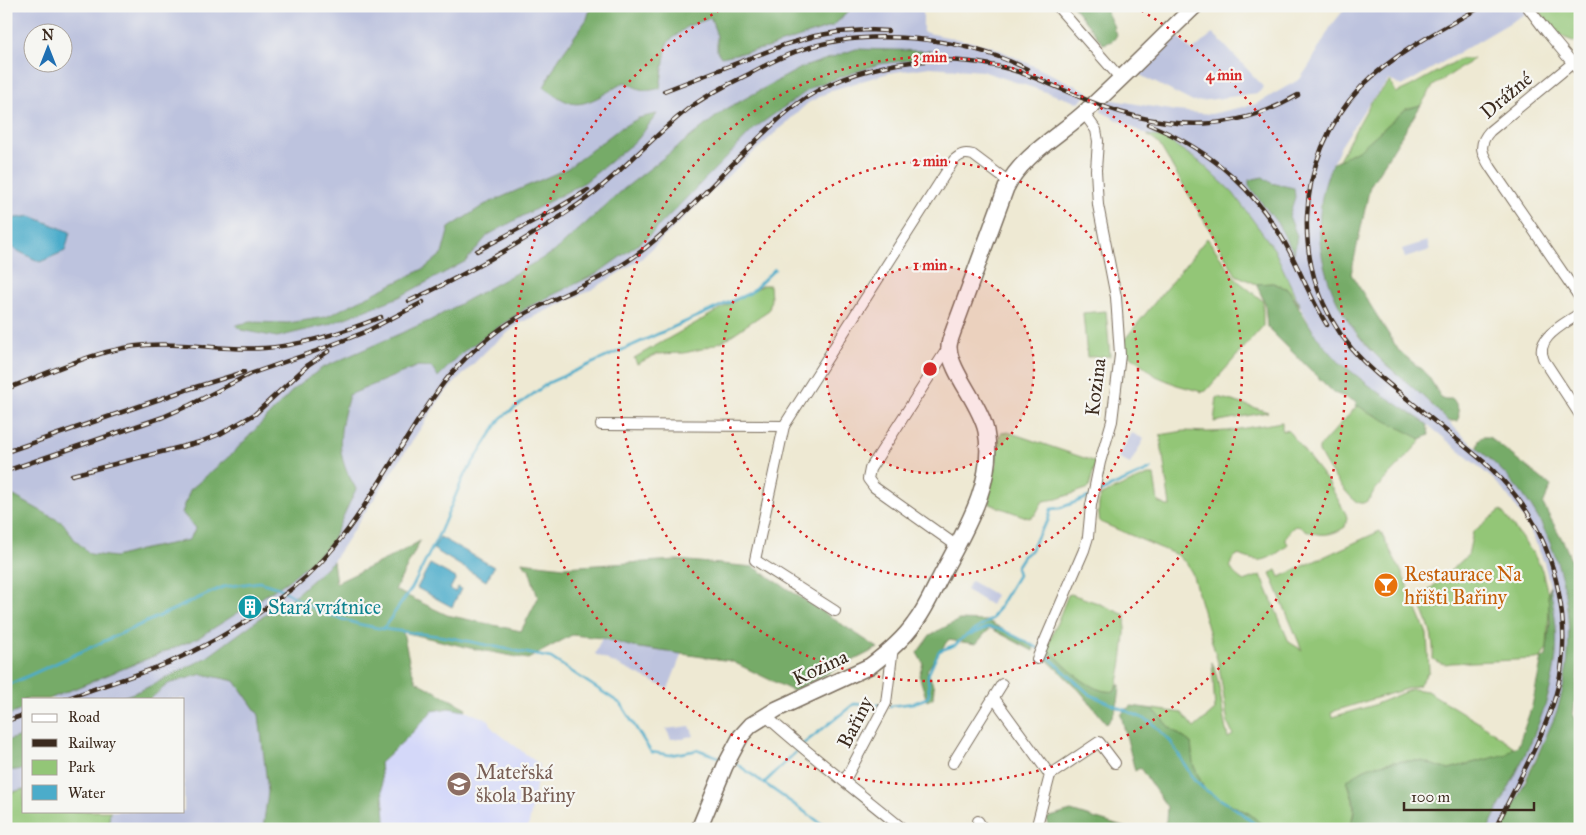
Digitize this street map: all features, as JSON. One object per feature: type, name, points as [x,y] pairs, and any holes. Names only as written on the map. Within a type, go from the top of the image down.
[{"type":"main road","points":[[949,346],[1009,182],[1026,162],[1090,108],[1195,6]]},
{"type":"main road","name":"Kozina","points":[[699,829],[728,760],[746,729],[765,716],[870,666],[893,647],[920,616],[957,546],[973,513],[981,488],[986,465],[987,444],[986,430],[982,418],[953,361],[949,346]]},
{"type":"street","points":[[1058,6],[1120,79]]},
{"type":"street","points":[[1527,6],[1546,31],[1576,60],[1580,72]]},
{"type":"street","name":"Drážné","points":[[1576,60],[1490,131],[1484,139],[1482,148],[1483,154],[1491,168],[1580,298]]},
{"type":"street","name":"Kozina","points":[[1037,659],[1078,568],[1086,544],[1100,462],[1112,421],[1120,355],[1116,298],[1098,205],[1097,136],[1090,108]]},
{"type":"street","points":[[835,611],[755,560],[784,426],[954,160],[961,154],[973,155],[1009,182]]},
{"type":"street","points":[[1580,313],[1548,336],[1543,342],[1542,356],[1580,415]]},
{"type":"street","points":[[949,346],[870,469],[868,479],[874,487],[957,546]]},
{"type":"street","points":[[601,425],[784,426]]},
{"type":"street","name":"Bařiny","points":[[844,780],[886,704],[893,647]]},
{"type":"street","points":[[953,763],[1002,684]]},
{"type":"street","points":[[994,698],[1050,775]]},
{"type":"street","name":"Bařiny","points":[[765,716],[903,829]]},
{"type":"street","points":[[1036,829],[1050,775],[1099,742],[1114,763]]},
{"type":"shaded area","points":[[6,6],[923,6],[923,32],[991,46],[1089,92],[1079,103],[982,71],[930,67],[888,73],[832,90],[808,103],[641,259],[593,289],[520,323],[490,347],[442,396],[333,561],[291,599],[259,619],[411,734],[380,763],[385,814],[376,829],[6,829]]},
{"type":"shaded area","points":[[1347,6],[1534,6],[1535,8],[1402,86],[1389,80],[1366,107],[1341,146],[1332,164],[1320,205],[1320,245],[1323,262],[1336,299],[1357,335],[1375,355],[1418,392],[1505,473],[1535,513],[1556,558],[1563,583],[1567,609],[1569,654],[1566,678],[1552,723],[1502,829],[1488,829],[1528,746],[1548,698],[1556,653],[1556,629],[1550,586],[1544,562],[1524,519],[1496,482],[1479,467],[1427,424],[1374,389],[1339,362],[1316,336],[1274,249],[1233,193],[1200,162],[1164,139],[1147,135],[1100,111],[1108,99],[1176,111],[1211,114],[1256,104],[1300,79],[1331,26]]},
{"type":"shaded area","points":[[1213,33],[1264,87],[1258,93],[1193,102],[1138,74],[1178,37],[1192,51]]},
{"type":"shaded area","points":[[1427,241],[1430,250],[1405,258],[1402,249]]},
{"type":"shaded area","points":[[1132,433],[1144,439],[1130,464],[1118,458]]},
{"type":"shaded area","points":[[971,581],[996,595],[991,605],[966,590]]},
{"type":"shaded area","points":[[602,638],[633,647],[682,653],[668,689],[595,654]]},
{"type":"shaded area","name":"Mateřská škola Bařiny","points":[[449,708],[465,711],[489,720],[493,729],[540,765],[528,829],[386,829],[380,763],[432,711]]},
{"type":"shaded area","points":[[690,726],[694,736],[684,739],[671,739],[666,729]]},
{"type":"green space","points":[[591,6],[854,6],[833,26],[767,48],[721,57],[717,51],[717,36],[711,18],[688,26],[667,43],[660,88],[642,90],[625,82],[584,103],[571,103],[544,87],[559,58],[587,19]]},
{"type":"green space","points":[[1073,6],[1104,6],[1114,27],[1113,29],[1117,34],[1115,39],[1103,44]]},
{"type":"green space","points":[[1538,6],[1580,6],[1580,43],[1565,38],[1554,31]]},
{"type":"green space","points":[[856,49],[931,51],[935,57],[879,64],[814,86],[756,127],[648,237],[598,273],[528,307],[464,351],[438,377],[431,367],[418,366],[349,395],[340,438],[345,467],[356,489],[330,545],[288,581],[198,638],[51,698],[22,698],[22,710],[6,716],[6,651],[10,640],[6,634],[6,497],[14,496],[63,523],[75,540],[90,554],[115,557],[189,540],[196,528],[182,513],[190,490],[232,454],[295,388],[322,368],[431,320],[554,252],[625,188],[726,109],[801,68]]},
{"type":"green space","points":[[1460,59],[1474,59],[1433,86],[1421,105],[1406,109],[1360,149],[1338,161],[1371,102],[1390,81],[1396,93]]},
{"type":"green space","points":[[1421,105],[1370,186],[1351,274],[1399,351],[1427,374],[1442,399],[1453,399],[1458,410],[1458,421],[1448,421],[1380,359],[1361,339],[1349,322],[1330,286],[1321,246],[1319,225],[1322,200],[1332,164],[1360,149],[1406,109]]},
{"type":"green space","points":[[657,114],[638,139],[585,182],[488,235],[466,261],[399,297],[327,325],[277,337],[241,330],[236,325],[250,322],[288,323],[326,317],[425,268],[442,254],[449,228],[484,205],[568,168],[619,129],[639,118]]},
{"type":"green space","points":[[1147,135],[1164,138],[1200,162],[1233,193],[1274,249],[1300,306],[1288,289],[1273,283],[1256,284],[1236,275],[1159,144]]},
{"type":"green space","points":[[1263,177],[1271,183],[1294,188],[1295,197],[1289,216],[1297,236],[1294,253],[1278,224],[1249,186],[1249,180]]},
{"type":"green space","points":[[1207,238],[1237,280],[1263,301],[1263,326],[1206,391],[1202,392],[1177,385],[1156,376],[1124,350],[1125,339]]},
{"type":"green space","points":[[1273,283],[1288,289],[1316,336],[1339,362],[1374,389],[1427,424],[1429,435],[1421,439],[1370,414],[1359,406],[1355,407],[1357,402],[1334,393],[1267,327],[1265,303],[1256,284]]},
{"type":"green space","points":[[763,285],[770,285],[771,299],[769,310],[723,341],[684,353],[657,354],[637,364],[634,358]]},
{"type":"green space","points":[[1106,311],[1110,356],[1087,357],[1083,313]]},
{"type":"green space","points":[[1217,397],[1236,402],[1268,412],[1214,422]]},
{"type":"green space","points":[[1357,406],[1418,436],[1421,441],[1374,491],[1370,498],[1362,503],[1351,497],[1339,484],[1319,452],[1322,444]]},
{"type":"green space","points":[[1282,422],[1282,431],[1287,430],[1290,433],[1328,482],[1346,514],[1345,527],[1329,534],[1313,533],[1298,526],[1292,528],[1285,539],[1288,544],[1269,558],[1254,560],[1237,555],[1231,562],[1232,569],[1236,575],[1244,581],[1261,575],[1289,642],[1302,650],[1270,573],[1277,570],[1280,577],[1380,531],[1401,571],[1427,634],[1429,671],[1419,685],[1331,712],[1332,717],[1371,706],[1412,689],[1427,691],[1486,727],[1514,747],[1507,754],[1449,769],[1422,761],[1412,761],[1382,764],[1363,770],[1347,781],[1353,799],[1353,811],[1347,829],[1267,829],[1250,814],[1204,789],[1193,764],[1191,743],[1169,727],[1153,709],[1182,713],[1194,728],[1215,710],[1212,662],[1218,680],[1228,738],[1233,735],[1228,724],[1219,666],[1192,573],[1186,563],[1177,555],[1100,522],[1099,518],[1101,495],[1148,475],[1154,475],[1158,502],[1170,506],[1160,435],[1184,431],[1227,431]]},
{"type":"green space","points":[[1008,432],[1096,462],[1089,488],[1057,499],[1043,501],[1035,515],[1029,518],[990,504],[989,495],[996,465],[998,439],[1001,433]]},
{"type":"green space","points":[[1489,437],[1551,486],[1543,504],[1569,555],[1574,575],[1578,595],[1580,636],[1573,718],[1580,719],[1580,829],[1502,829],[1535,762],[1559,705],[1566,674],[1569,646],[1568,619],[1558,564],[1548,538],[1520,491],[1500,468],[1477,448],[1479,439]]},
{"type":"green space","points":[[1501,510],[1534,555],[1542,570],[1548,594],[1549,609],[1547,648],[1541,658],[1535,659],[1439,663],[1433,659],[1432,636],[1418,600],[1468,555],[1473,532]]},
{"type":"green space","points":[[420,541],[395,590],[447,615],[521,631],[538,598],[529,569],[521,562],[564,567],[677,560],[754,567],[878,648],[793,691],[731,661],[633,647],[602,638],[572,635],[528,659],[403,632],[410,665],[416,681],[466,708],[465,711],[449,708],[432,711],[380,763],[386,829],[263,829],[268,792],[259,715],[235,681],[202,674],[168,684],[151,698],[121,698],[144,689],[206,658],[259,619],[291,599],[333,561],[336,583]]},
{"type":"green space","points":[[1550,586],[1556,638],[1553,677],[1530,744],[1488,829],[1347,829],[1353,817],[1354,805],[1347,780],[1363,770],[1382,764],[1412,761],[1422,761],[1449,769],[1507,754],[1518,746],[1532,706],[1542,658],[1546,657],[1550,622],[1548,594]]},
{"type":"green space","points":[[1071,594],[1125,615],[1123,653],[1115,691],[1106,691],[1087,684],[1069,670],[1047,648],[1068,595]]},
{"type":"green space","points":[[959,620],[988,621],[1034,647],[1033,651],[990,628],[976,644],[948,640],[927,670],[934,687],[933,698],[927,701],[919,675],[923,663],[917,653],[930,635]]},
{"type":"green space","points":[[1047,648],[1069,670],[1087,684],[1106,691],[1115,691],[1118,685],[1120,685],[1117,706],[1107,724],[1079,690],[1042,655]]},
{"type":"green space","points":[[1132,706],[1153,709],[1169,727],[1191,743],[1193,764],[1204,789],[1250,814],[1267,829],[1161,829],[1166,821],[1167,807],[1140,768],[1135,771],[1121,715]]},
{"type":"green space","points":[[22,736],[22,769],[6,771],[6,741]]},
{"type":"green space","points":[[22,790],[22,812],[110,812],[108,829],[6,829],[6,794]]},
{"type":"green space","points":[[1071,811],[1130,829],[1049,829],[1047,818]]},
{"type":"water","points":[[31,216],[70,232],[65,251],[40,262],[6,245],[6,225],[9,219]]},
{"type":"water","points":[[440,537],[494,567],[486,581],[433,549]]},
{"type":"water","points":[[430,564],[456,578],[450,589],[455,592],[458,587],[461,589],[452,607],[417,588]]},
{"type":"waterway","points":[[383,629],[412,588],[440,532],[463,478],[501,418],[548,383],[750,293],[775,269]]},
{"type":"waterway","points":[[1097,493],[1151,469]]},
{"type":"waterway","points":[[962,638],[992,619],[1018,575],[1016,567],[1023,556],[1030,551],[1048,521],[1051,509],[1060,508],[1089,497]]},
{"type":"waterway","points":[[6,686],[223,587],[259,582],[279,588],[322,613],[358,624],[447,637],[551,658],[621,704],[651,752],[670,755],[699,750],[724,759]]},
{"type":"waterway","points":[[970,635],[989,627],[1003,630],[1038,648]]},
{"type":"waterway","points":[[890,706],[914,703],[927,698],[929,694],[928,675],[939,651],[955,645],[963,638]]},
{"type":"waterway","points":[[1043,652],[1089,694],[1151,722],[1171,742],[1194,780],[1261,829]]},
{"type":"waterway","points":[[802,745],[854,704],[880,705]]},
{"type":"waterway","points":[[764,783],[799,749]]},
{"type":"waterway","points":[[734,762],[829,829]]},
{"type":"railway","points":[[1483,6],[1403,52],[1361,87],[1338,116],[1322,148],[1311,182],[1307,217],[1309,252],[1317,286],[1331,319],[1352,349],[1365,363],[1484,462],[1504,482],[1530,517],[1543,541],[1552,567],[1559,594],[1562,621],[1563,648],[1560,675],[1554,701],[1541,734],[1495,829]]},
{"type":"railway","points":[[664,91],[784,45],[815,36],[838,32],[888,31]]},
{"type":"railway","points":[[409,301],[471,270],[574,208],[595,192],[664,129],[695,104],[724,86],[795,52],[823,44],[852,39],[912,38],[943,42],[972,49],[1027,69]]},
{"type":"railway","points":[[69,698],[156,668],[184,656],[233,630],[293,588],[313,571],[347,530],[435,395],[467,357],[496,332],[517,318],[596,279],[635,256],[694,204],[768,129],[808,97],[831,84],[857,74],[911,62],[938,61],[965,61],[1002,67],[1036,78],[1080,97]]},
{"type":"railway","points":[[1073,94],[1129,115],[1157,121],[1186,124],[1214,123],[1242,118],[1270,109],[1298,95]]},
{"type":"railway","points":[[1148,124],[1194,147],[1233,176],[1250,193],[1279,233],[1327,325]]},
{"type":"railway","points":[[477,251],[588,190]]},
{"type":"railway","points":[[6,471],[163,417],[250,374],[365,332],[423,302]]},
{"type":"railway","points":[[6,389],[75,362],[129,347],[162,344],[250,349],[265,348],[295,344],[324,337],[381,317]]},
{"type":"railway","points":[[72,475],[200,442],[220,434],[255,414],[308,365],[329,351]]},
{"type":"railway","points":[[6,452],[244,372]]},
{"type":"railway","points":[[6,721],[22,716]]},
{"type":"place","name":"Restaurace Na hřišti Bařiny","points":[[1386,585]]},
{"type":"place","name":"Stará vrátnice","points":[[250,607]]},
{"type":"place","name":"Mateřská škola Bařiny","points":[[459,784]]}]
